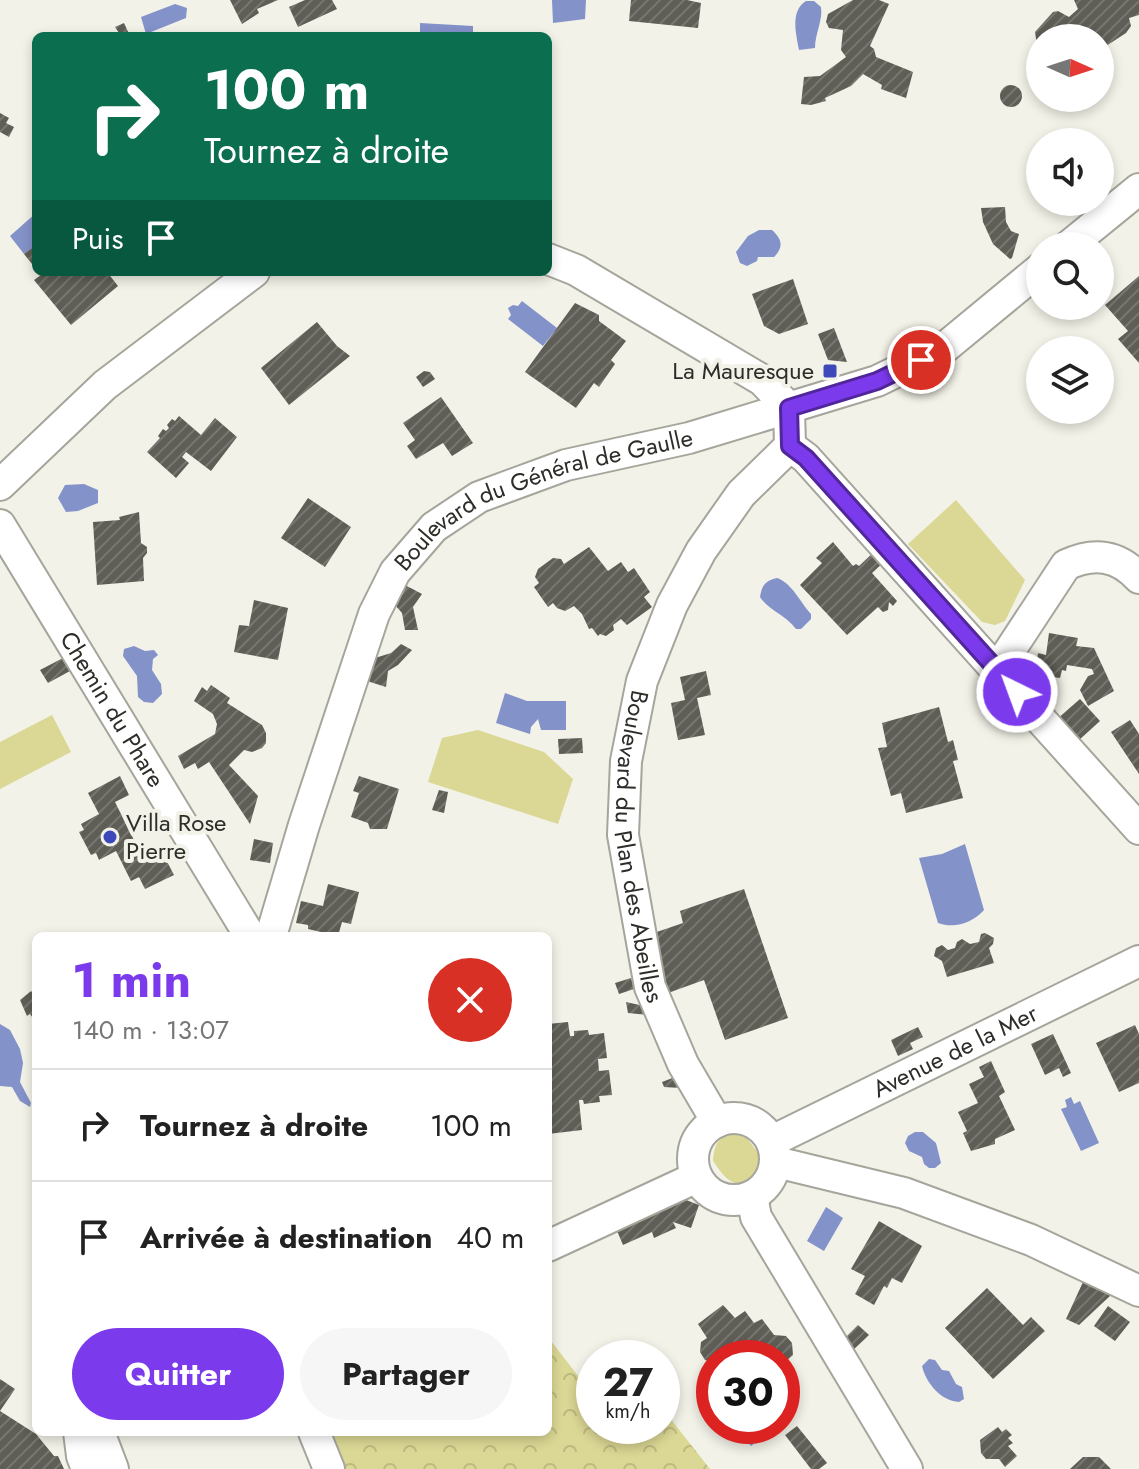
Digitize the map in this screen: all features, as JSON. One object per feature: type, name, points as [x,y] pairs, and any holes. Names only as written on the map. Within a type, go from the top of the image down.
[{"type":"street","points":[[1086,232],[1139,189]]},
{"type":"street","points":[[552,261],[576,270],[762,380],[789,408],[790,446],[806,458],[1139,829]]},
{"type":"street","points":[[0,485],[105,385],[249,276]]},
{"type":"street","name":"Boulevard du Général de Gaulle","points":[[272,932],[374,614],[395,572],[434,527],[479,497],[566,465],[689,438],[877,381],[943,349],[1026,281]]},
{"type":"street","name":"Boulevard du Plan des Abeilles","points":[[717,1122],[683,1064],[650,987],[623,835],[626,761],[642,681],[672,605],[701,551],[741,494],[790,446]]},
{"type":"street","name":"Chemin du Phare","points":[[0,525],[248,932]]},
{"type":"street","points":[[997,670],[1066,565],[1082,558],[1116,559],[1139,578]]},
{"type":"street","name":"Avenue de la Mer","points":[[774,1152],[1139,961]]},
{"type":"street","points":[[729,1118],[754,1123],[764,1131],[774,1152],[772,1176],[764,1188],[740,1200],[727,1200],[705,1188],[697,1177],[694,1165],[694,1151],[706,1129],[729,1118]]},
{"type":"street","points":[[774,1152],[904,1193],[1031,1240],[1139,1291]]},
{"type":"street","points":[[552,1244],[697,1177]]},
{"type":"street","points":[[752,1196],[756,1217],[907,1469]]},
{"type":"street","points":[[80,1436],[87,1469]]},
{"type":"street","points":[[101,1436],[113,1469]]},
{"type":"street","points":[[316,1436],[329,1469]]},
{"type":"green space","points":[[956,500],[1025,580],[1005,621],[995,625],[982,622],[908,544]]},
{"type":"green space","points":[[52,715],[71,752],[0,789],[0,742]]},
{"type":"green space","points":[[478,730],[544,752],[573,779],[558,824],[428,782],[442,738]]},
{"type":"green space","points":[[733,1133],[747,1138],[761,1157],[760,1174],[749,1184],[732,1182],[713,1161],[718,1142]]},
{"type":"green space","points":[[552,1342],[576,1373],[576,1444],[680,1444],[680,1431],[710,1469],[342,1469],[334,1436],[552,1436]]},
{"type":"water","points":[[552,0],[586,0],[585,19],[553,23]]},
{"type":"water","points":[[806,1],[814,1],[821,7],[821,17],[815,48],[799,50],[796,16]]},
{"type":"water","points":[[175,4],[187,8],[186,18],[151,32],[145,32],[141,17]]},
{"type":"water","points":[[420,23],[473,26],[473,32],[420,32]]},
{"type":"water","points":[[32,217],[32,248],[24,254],[10,236]]},
{"type":"water","points":[[759,230],[772,230],[780,240],[779,250],[774,257],[758,257],[757,261],[747,266],[740,263],[736,252],[748,236]]},
{"type":"water","points":[[522,301],[557,328],[543,346],[508,319],[511,315],[508,308],[518,306]]},
{"type":"water","points":[[84,484],[98,490],[98,503],[66,512],[58,498],[65,485]]},
{"type":"water","points":[[777,578],[791,588],[811,614],[811,619],[801,629],[796,629],[760,597],[765,584]]},
{"type":"water","points":[[134,646],[145,651],[154,650],[158,655],[153,659],[152,670],[161,684],[162,694],[153,703],[144,702],[138,697],[137,676],[123,656],[124,649]]},
{"type":"water","points":[[505,693],[527,701],[566,701],[566,730],[541,730],[538,719],[531,727],[530,734],[496,723]]},
{"type":"water","points":[[965,844],[984,910],[963,924],[938,923],[919,858],[942,854]]},
{"type":"water","points":[[0,1024],[10,1030],[20,1049],[23,1063],[20,1082],[31,1103],[30,1107],[20,1101],[12,1087],[0,1086]]},
{"type":"water","points":[[1071,1097],[1074,1104],[1080,1101],[1099,1143],[1081,1151],[1061,1109],[1067,1107],[1065,1100]]},
{"type":"water","points":[[923,1132],[936,1143],[941,1163],[935,1168],[929,1168],[922,1157],[909,1151],[905,1143],[908,1136]]},
{"type":"water","points":[[826,1207],[843,1218],[824,1251],[807,1241]]},
{"type":"water","points":[[929,1359],[935,1360],[942,1370],[949,1371],[956,1384],[962,1387],[964,1399],[952,1401],[935,1390],[922,1366]]},
{"type":"building","points":[[230,0],[278,0],[257,9],[259,13],[242,24]]},
{"type":"building","points":[[305,0],[332,0],[337,9],[298,27],[289,7]]},
{"type":"building","points":[[631,0],[701,3],[698,28],[629,21]]},
{"type":"building","points":[[853,0],[879,0],[889,4],[870,46],[876,57],[913,72],[906,98],[881,89],[882,85],[863,74],[851,86],[825,98],[826,101],[801,104],[804,77],[820,76],[846,57],[841,50],[843,30],[829,28],[826,22],[828,14]]},
{"type":"building","points":[[1074,0],[1139,0],[1139,15],[1129,18],[1131,26],[1114,41],[1114,24],[1042,24],[1053,12],[1058,11],[1069,17],[1078,9]]},
{"type":"building","points":[[124,23],[128,32],[118,32],[115,27]]},
{"type":"building","points":[[1011,85],[1019,88],[1022,96],[1019,104],[1011,107],[1003,104],[1000,96],[1003,88]]},
{"type":"building","points":[[0,113],[9,118],[6,123],[14,127],[9,137],[0,132]]},
{"type":"building","points":[[1005,207],[1006,222],[1011,231],[1019,234],[1010,259],[993,244],[983,222],[981,208]]},
{"type":"building","points":[[32,248],[32,264],[24,254]]},
{"type":"building","points":[[40,276],[110,276],[118,286],[71,325],[34,280]]},
{"type":"building","points":[[1139,276],[1139,363],[1118,339],[1128,331],[1114,315],[1114,297]]},
{"type":"building","points":[[793,279],[808,324],[779,334],[764,326],[752,294]]},
{"type":"building","points":[[575,303],[599,315],[599,321],[626,341],[611,360],[615,364],[599,387],[594,383],[576,408],[525,372]]},
{"type":"building","points":[[317,322],[350,356],[289,405],[261,368]]},
{"type":"building","points":[[834,328],[847,362],[828,360],[818,334]]},
{"type":"building","points":[[424,371],[430,372],[435,379],[423,387],[416,377]]},
{"type":"building","points":[[441,397],[473,443],[452,456],[443,443],[416,459],[407,446],[415,440],[403,423]]},
{"type":"building","points":[[179,416],[201,435],[215,418],[237,437],[211,471],[186,452],[182,457],[189,463],[176,478],[147,452],[160,438],[158,436],[163,429],[166,431],[172,419],[175,421]]},
{"type":"building","points":[[308,498],[351,527],[325,567],[281,538]]},
{"type":"building","points":[[139,512],[141,543],[147,547],[143,558],[144,581],[97,585],[93,522],[120,520],[119,517]]},
{"type":"building","points":[[833,542],[853,566],[859,566],[875,551],[885,561],[872,573],[897,601],[893,606],[889,602],[888,610],[883,612],[878,607],[847,635],[800,585],[822,563],[816,558]]},
{"type":"building","points":[[589,547],[608,571],[621,562],[628,572],[634,568],[650,592],[644,597],[652,607],[627,625],[621,619],[606,636],[598,636],[592,628],[589,629],[574,606],[565,611],[553,603],[548,607],[534,587],[539,583],[535,577],[538,569],[553,558],[561,559],[564,564]]},
{"type":"building","points":[[405,585],[422,594],[413,607],[418,630],[405,630],[402,613],[394,604]]},
{"type":"building","points":[[254,600],[288,608],[278,660],[234,652],[239,625],[249,626]]},
{"type":"building","points":[[1049,633],[1078,638],[1076,646],[1094,648],[1114,691],[1088,706],[1080,690],[1088,676],[1094,674],[1092,669],[1067,665],[1060,678],[1039,675],[1040,669],[1036,668],[1038,653],[1046,655]]},
{"type":"building","points":[[401,644],[412,650],[388,671],[386,687],[367,681],[375,658],[391,653]]},
{"type":"building","points":[[63,658],[70,671],[48,683],[40,670]]},
{"type":"building","points":[[706,671],[711,695],[697,698],[705,735],[678,740],[671,703],[685,700],[680,677]]},
{"type":"building","points":[[211,685],[230,698],[227,703],[262,725],[266,733],[266,743],[262,748],[252,752],[244,750],[229,765],[258,796],[250,824],[209,762],[198,769],[195,763],[184,769],[178,756],[215,734],[217,724],[213,714],[194,701],[202,687],[207,691]]},
{"type":"building","points":[[1080,699],[1100,721],[1078,741],[1057,719]]},
{"type":"building","points":[[939,707],[948,742],[953,740],[958,760],[953,761],[963,798],[906,813],[901,793],[891,796],[878,748],[887,747],[882,723]]},
{"type":"building","points":[[1130,720],[1139,734],[1139,774],[1111,732]]},
{"type":"building","points":[[582,738],[583,753],[559,754],[558,739]]},
{"type":"building","name":"Villa Rose Pierre","points":[[120,776],[129,795],[115,802],[138,848],[144,845],[148,852],[159,846],[174,875],[145,889],[139,877],[131,881],[116,851],[99,860],[96,853],[91,855],[79,832],[84,830],[81,824],[99,814],[88,793]]},
{"type":"building","points":[[359,776],[399,789],[387,829],[370,829],[368,823],[351,817],[359,793],[353,791]]},
{"type":"building","points":[[439,790],[448,792],[444,813],[432,810]]},
{"type":"building","points":[[254,839],[273,843],[270,863],[250,860]]},
{"type":"building","points":[[328,884],[359,892],[351,924],[342,922],[339,932],[321,932],[296,923],[301,901],[323,906]]},
{"type":"building","points":[[744,889],[788,1018],[725,1040],[704,980],[668,993],[648,935],[683,923],[680,911]]},
{"type":"building","points":[[981,934],[994,938],[989,948],[994,963],[947,977],[942,961],[934,956],[936,948],[942,945],[948,950],[955,948],[962,939],[970,944],[979,942]]},
{"type":"building","points":[[631,978],[634,989],[619,994],[615,983]]},
{"type":"building","points":[[32,992],[32,1017],[27,1016],[20,1000]]},
{"type":"building","points":[[626,1002],[644,1006],[648,1015],[628,1013]]},
{"type":"building","points":[[568,1022],[570,1036],[574,1036],[574,1031],[588,1030],[589,1035],[604,1033],[607,1058],[598,1059],[599,1071],[609,1070],[612,1095],[599,1096],[600,1102],[584,1104],[583,1100],[579,1100],[582,1130],[552,1134],[552,1024]]},
{"type":"building","points":[[1135,1025],[1139,1034],[1139,1083],[1119,1092],[1096,1043]]},
{"type":"building","points":[[918,1027],[923,1037],[910,1043],[913,1049],[898,1056],[891,1040]]},
{"type":"building","points":[[1053,1034],[1071,1073],[1063,1077],[1059,1068],[1045,1075],[1031,1044]]},
{"type":"building","points":[[991,1061],[1005,1092],[999,1096],[1015,1130],[995,1139],[995,1144],[971,1151],[963,1133],[967,1131],[958,1112],[978,1103],[969,1084],[984,1077],[979,1067]]},
{"type":"building","points":[[675,1077],[680,1088],[664,1087],[662,1082]]},
{"type":"building","points":[[676,1196],[699,1205],[691,1228],[673,1222],[676,1228],[654,1238],[652,1232],[623,1245],[615,1226]]},
{"type":"building","points":[[879,1221],[922,1246],[902,1283],[892,1278],[874,1305],[855,1294],[865,1276],[851,1269]]},
{"type":"building","points":[[1083,1282],[1111,1295],[1079,1325],[1066,1319]]},
{"type":"building","points":[[987,1288],[1023,1325],[1031,1317],[1045,1331],[993,1379],[945,1328]]},
{"type":"building","points":[[723,1305],[735,1318],[745,1311],[754,1323],[762,1319],[774,1335],[786,1336],[789,1340],[704,1340],[707,1338],[698,1324]]},
{"type":"building","points":[[1108,1306],[1130,1322],[1115,1341],[1094,1326]]},
{"type":"building","points":[[858,1325],[869,1335],[850,1353],[843,1340]]},
{"type":"building","points":[[0,1379],[15,1389],[0,1411]]},
{"type":"building","points":[[0,1411],[32,1431],[32,1436],[38,1436],[54,1456],[58,1456],[64,1469],[0,1469]]},
{"type":"building","points":[[998,1427],[1012,1435],[1008,1438],[1013,1443],[1008,1446],[1017,1456],[1005,1467],[999,1459],[986,1459],[981,1453],[980,1440]]},
{"type":"building","points":[[800,1430],[827,1463],[819,1469],[811,1469],[792,1444],[800,1444]]},
{"type":"building","points":[[1083,1457],[1099,1457],[1111,1469],[1070,1469]]},
{"type":"place","name":"La Mauresque","points":[[830,371]]},
{"type":"place","name":"Villa Rose Pierre","points":[[110,837]]},
{"type":"route","points":[[921,360],[877,381],[789,408],[790,446],[806,458],[1017,692]]}]
